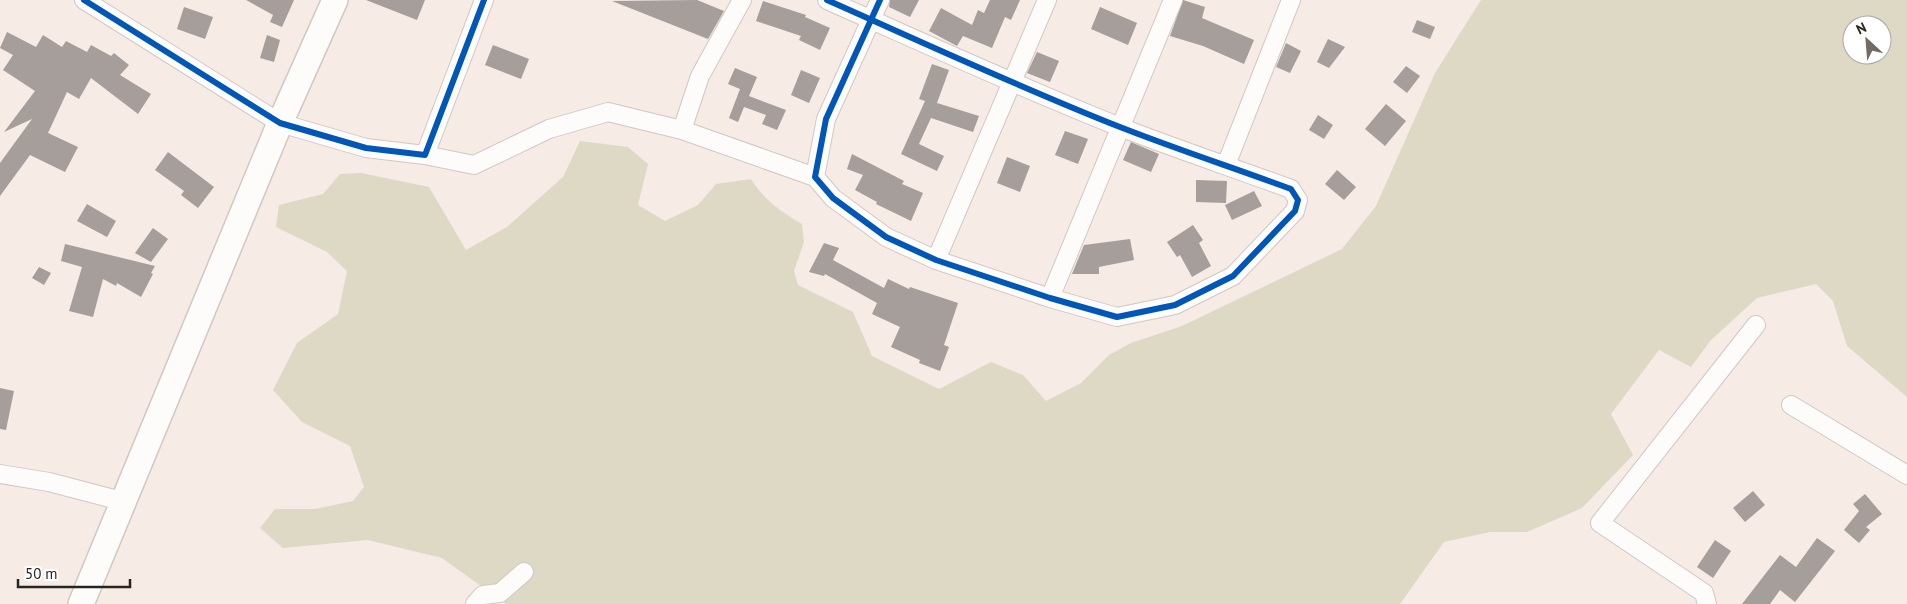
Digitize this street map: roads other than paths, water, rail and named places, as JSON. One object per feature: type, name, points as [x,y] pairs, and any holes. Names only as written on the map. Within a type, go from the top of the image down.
[{"type":"main road","points":[[85,603],[280,123],[335,0]]},
{"type":"street","points":[[84,0],[280,123],[366,148],[425,155],[474,165],[549,129],[608,112],[682,130],[815,177],[833,198],[886,237],[936,260],[1050,298],[1117,317],[1175,305],[1233,276],[1295,210],[1298,200],[1291,189],[1120,127],[1012,82],[827,0]]},
{"type":"street","points":[[425,155],[484,0]]},
{"type":"street","points":[[682,130],[700,76],[742,0]]},
{"type":"street","points":[[815,177],[826,120],[880,0]]},
{"type":"street","points":[[936,260],[1047,0]]},
{"type":"street","points":[[1050,298],[1173,0]]},
{"type":"street","points":[[1226,165],[1284,2]]},
{"type":"street","points":[[1707,604],[1704,593],[1600,523],[1756,325]]},
{"type":"street","points":[[1791,405],[1907,475]]},
{"type":"street","points":[[0,474],[49,482],[125,502]]},
{"type":"street","points":[[475,604],[483,595],[500,593],[524,572]]}]
